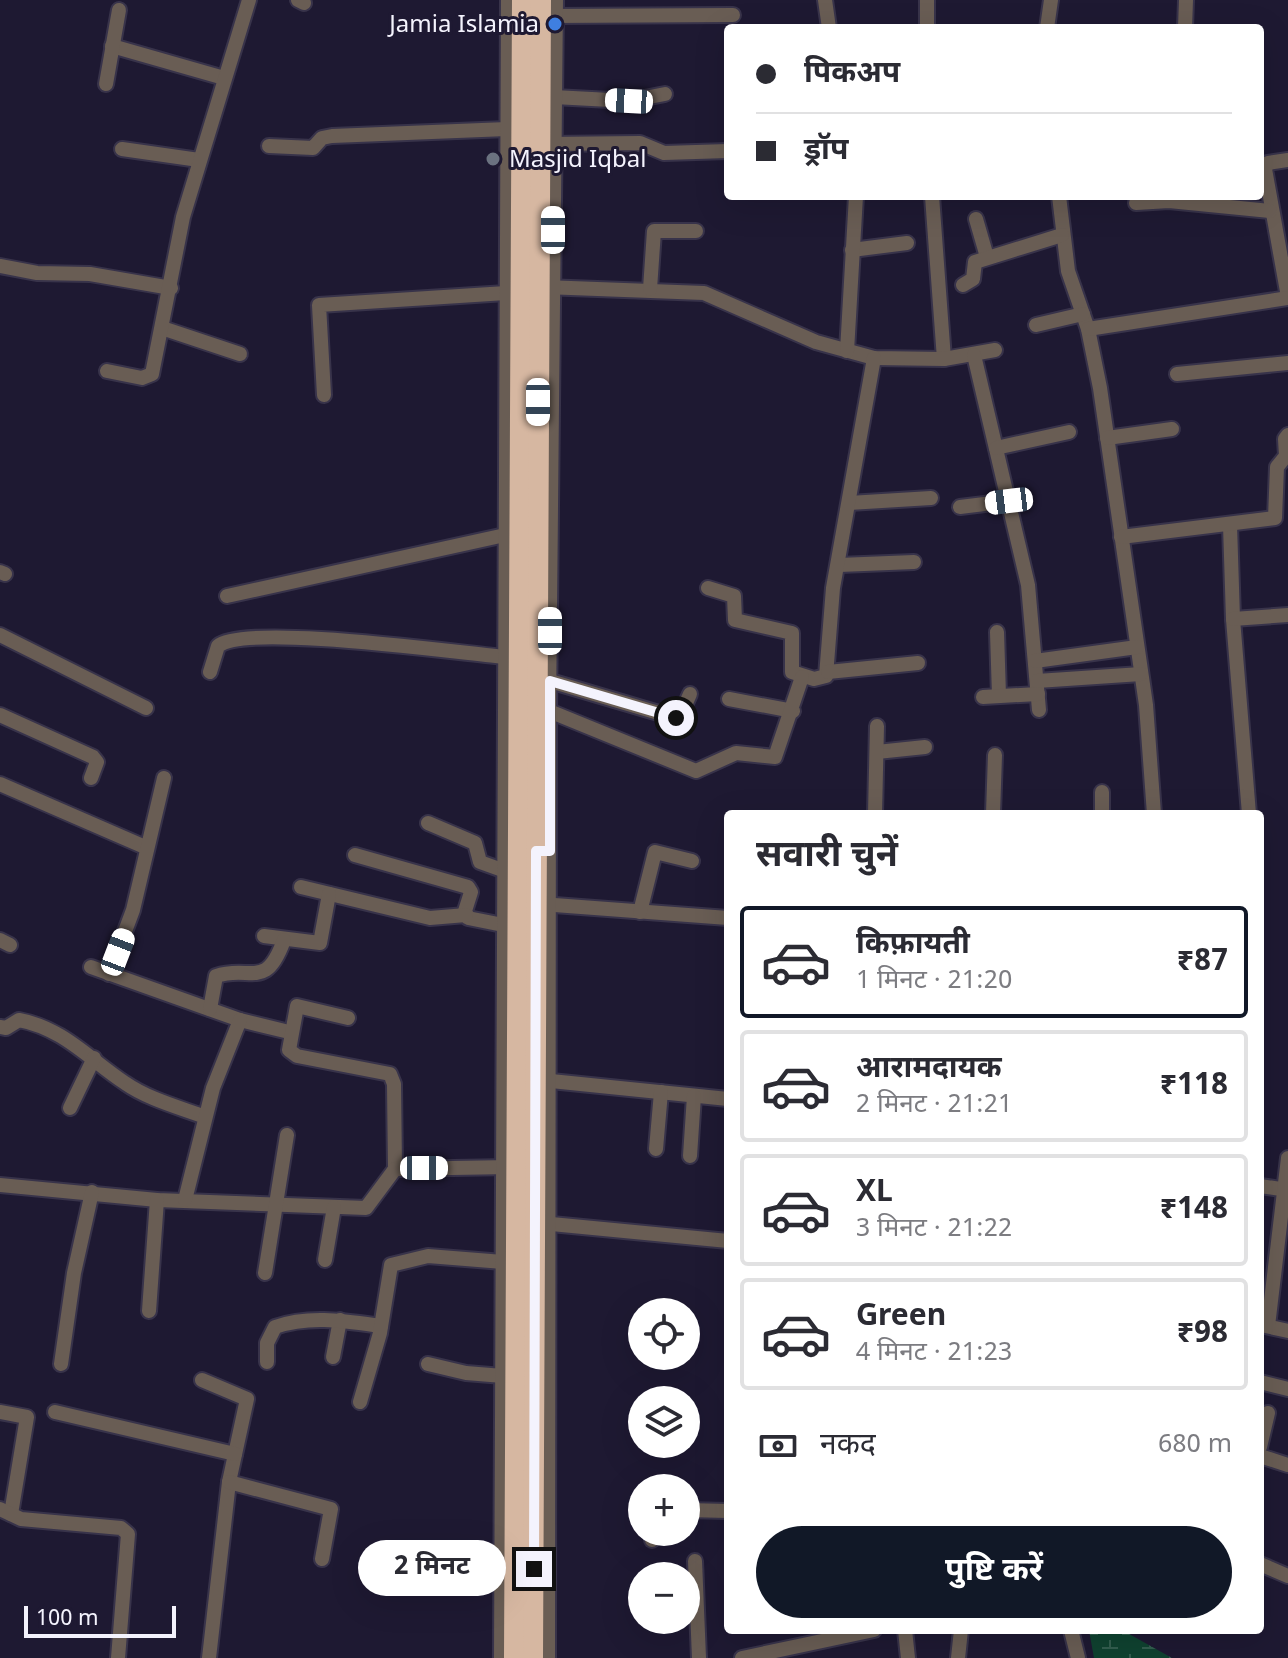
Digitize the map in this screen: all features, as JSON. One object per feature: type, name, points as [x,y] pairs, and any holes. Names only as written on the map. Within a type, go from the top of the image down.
[{"type":"highway","points":[[514,1658],[511,926],[520,650],[522,0]]},
{"type":"highway","points":[[533,1658],[541,1569],[544,1223],[536,1128],[544,904],[543,851],[520,650],[546,287],[546,11]]},
{"type":"street","points":[[107,371],[150,377],[171,288],[183,217],[249,0]]},
{"type":"street","points":[[301,887],[430,918],[466,915],[476,921],[511,926],[505,871],[520,650],[505,535],[508,0]]},
{"type":"street","points":[[546,11],[556,0]]},
{"type":"street","points":[[825,0],[828,24]]},
{"type":"street","points":[[927,0],[927,24]]},
{"type":"street","points":[[1185,24],[1186,0]]},
{"type":"street","points":[[1047,24],[1049,1]]},
{"type":"street","points":[[106,84],[119,10]]},
{"type":"street","points":[[546,11],[733,15]]},
{"type":"street","points":[[112,46],[224,78]]},
{"type":"street","points":[[547,91],[629,101],[665,94]]},
{"type":"street","points":[[269,146],[313,148],[322,138],[332,136],[507,129]]},
{"type":"street","points":[[546,144],[640,143],[664,153],[724,151]]},
{"type":"street","points":[[122,149],[199,160]]},
{"type":"street","points":[[1088,329],[1288,297],[1271,215],[1266,165],[1288,160]]},
{"type":"street","points":[[847,351],[856,200]]},
{"type":"street","points":[[932,200],[944,359]]},
{"type":"street","points":[[1059,200],[1068,271],[1088,329],[1107,438],[1141,674],[1154,810]]},
{"type":"street","points":[[1136,203],[1206,200],[1271,215],[1288,215]]},
{"type":"street","points":[[976,219],[987,257]]},
{"type":"street","points":[[650,289],[654,231],[696,231]]},
{"type":"street","points":[[963,285],[973,279],[973,263],[1062,235]]},
{"type":"street","points":[[852,250],[907,243]]},
{"type":"street","points":[[0,266],[37,273],[90,274],[171,288]]},
{"type":"street","points":[[543,851],[550,681],[546,287],[704,293],[793,334],[874,358],[944,359],[995,350]]},
{"type":"street","points":[[324,395],[319,305],[506,293]]},
{"type":"street","points":[[1036,325],[1083,314]]},
{"type":"street","points":[[162,328],[240,354]]},
{"type":"street","points":[[974,355],[1028,585],[1039,710]]},
{"type":"street","points":[[828,672],[832,598],[874,358]]},
{"type":"street","points":[[1177,374],[1288,363]]},
{"type":"street","points":[[1107,438],[1172,429]]},
{"type":"street","points":[[996,448],[1069,432]]},
{"type":"street","points":[[1121,537],[1276,517],[1277,467],[1286,456],[1285,439],[1288,435]]},
{"type":"street","points":[[849,503],[931,498]]},
{"type":"street","points":[[960,507],[1009,501]]},
{"type":"street","points":[[1230,525],[1233,619],[1249,810]]},
{"type":"street","points":[[227,596],[505,535]]},
{"type":"street","points":[[839,565],[914,562]]},
{"type":"street","points":[[708,588],[734,596],[735,620],[792,633],[791,670],[802,677],[820,679],[828,672],[918,663]]},
{"type":"street","points":[[1233,619],[1288,615]]},
{"type":"street","points":[[997,632],[991,696],[1141,674]]},
{"type":"street","points":[[0,635],[146,708]]},
{"type":"street","points":[[210,672],[221,642],[271,638],[520,650]]},
{"type":"street","points":[[1035,661],[1137,647]]},
{"type":"street","points":[[549,711],[696,771],[736,753],[775,757],[802,677]]},
{"type":"street","points":[[550,681],[679,719],[690,694]]},
{"type":"street","points":[[729,699],[793,711]]},
{"type":"street","points":[[0,715],[93,757],[97,762],[91,778]]},
{"type":"street","points":[[875,810],[877,726]]},
{"type":"street","points":[[877,752],[925,747]]},
{"type":"street","points":[[993,810],[995,755]]},
{"type":"street","points":[[109,974],[133,910],[145,847],[164,778]]},
{"type":"street","points":[[0,784],[145,847]]},
{"type":"street","points":[[1102,792],[1102,810]]},
{"type":"street","points":[[428,823],[475,843],[480,862],[505,871]]},
{"type":"street","points":[[640,912],[655,852],[692,861]]},
{"type":"street","points":[[355,855],[469,887],[466,915]]},
{"type":"street","points":[[264,936],[320,943],[329,894]]},
{"type":"street","points":[[724,918],[544,904],[551,1081],[544,1223],[724,1241]]},
{"type":"street","points":[[210,1009],[216,976],[248,975],[265,970],[276,958],[284,940]]},
{"type":"street","points":[[91,967],[240,1020],[289,1032]]},
{"type":"street","points":[[0,1185],[273,1207],[369,1207],[395,1169],[394,1084],[390,1074],[294,1055],[288,1047],[289,1032],[298,1006],[348,1018]]},
{"type":"street","points":[[185,1200],[205,1117],[240,1020]]},
{"type":"street","points":[[0,1027],[26,1021],[77,1044],[136,1090],[205,1117]]},
{"type":"street","points":[[70,1108],[94,1058]]},
{"type":"street","points":[[551,1081],[724,1099]]},
{"type":"street","points":[[656,1149],[661,1092]]},
{"type":"street","points":[[690,1156],[694,1096]]},
{"type":"street","points":[[265,1273],[273,1207],[287,1135]]},
{"type":"street","points":[[1288,1158],[1282,1267],[1264,1325],[1288,1331]]},
{"type":"street","points":[[395,1169],[510,1167],[503,1262],[501,1658]]},
{"type":"street","points":[[1264,1186],[1287,1189]]},
{"type":"street","points":[[61,1364],[74,1273],[92,1192]]},
{"type":"street","points":[[149,1311],[157,1200]]},
{"type":"street","points":[[325,1260],[334,1207]]},
{"type":"street","points":[[360,1402],[381,1326],[388,1271],[398,1260],[428,1256],[503,1262]]},
{"type":"street","points":[[267,1362],[267,1343],[275,1327],[294,1321],[340,1320],[381,1326]]},
{"type":"street","points":[[333,1357],[340,1320]]},
{"type":"street","points":[[428,1364],[466,1373],[503,1376]]},
{"type":"street","points":[[202,1380],[247,1399],[229,1482],[209,1658]]},
{"type":"street","points":[[1264,1383],[1288,1389]]},
{"type":"street","points":[[0,1412],[27,1417],[6,1512],[21,1519],[121,1528],[128,1534],[118,1658]]},
{"type":"street","points":[[55,1412],[235,1454]]},
{"type":"street","points":[[1264,1430],[1268,1413]]},
{"type":"street","points":[[1264,1457],[1288,1465]]},
{"type":"street","points":[[229,1482],[329,1507],[332,1514],[322,1559]]},
{"type":"street","points":[[700,1510],[724,1511]]},
{"type":"street","points":[[393,1551],[502,1552]]},
{"type":"street","points":[[695,1561],[699,1658]]},
{"type":"street","points":[[1264,1566],[1287,1577]]},
{"type":"street","points":[[541,1569],[548,1658]]},
{"type":"street","points":[[743,1658],[855,1634]]},
{"type":"street","points":[[905,1634],[908,1658]]},
{"type":"street","points":[[958,1658],[961,1634]]},
{"type":"street","points":[[1072,1634],[1078,1658]]},
{"type":"green space","points":[[1090,1634],[1129,1634],[1172,1658],[1094,1658]]},
{"type":"place","name":"Jamia Islamia","points":[[555,24]]},
{"type":"place","name":"Masjid Iqbal","points":[[493,159]]},
{"type":"route","points":[[534,1569],[536,851],[550,851],[550,681],[676,718]]}]
